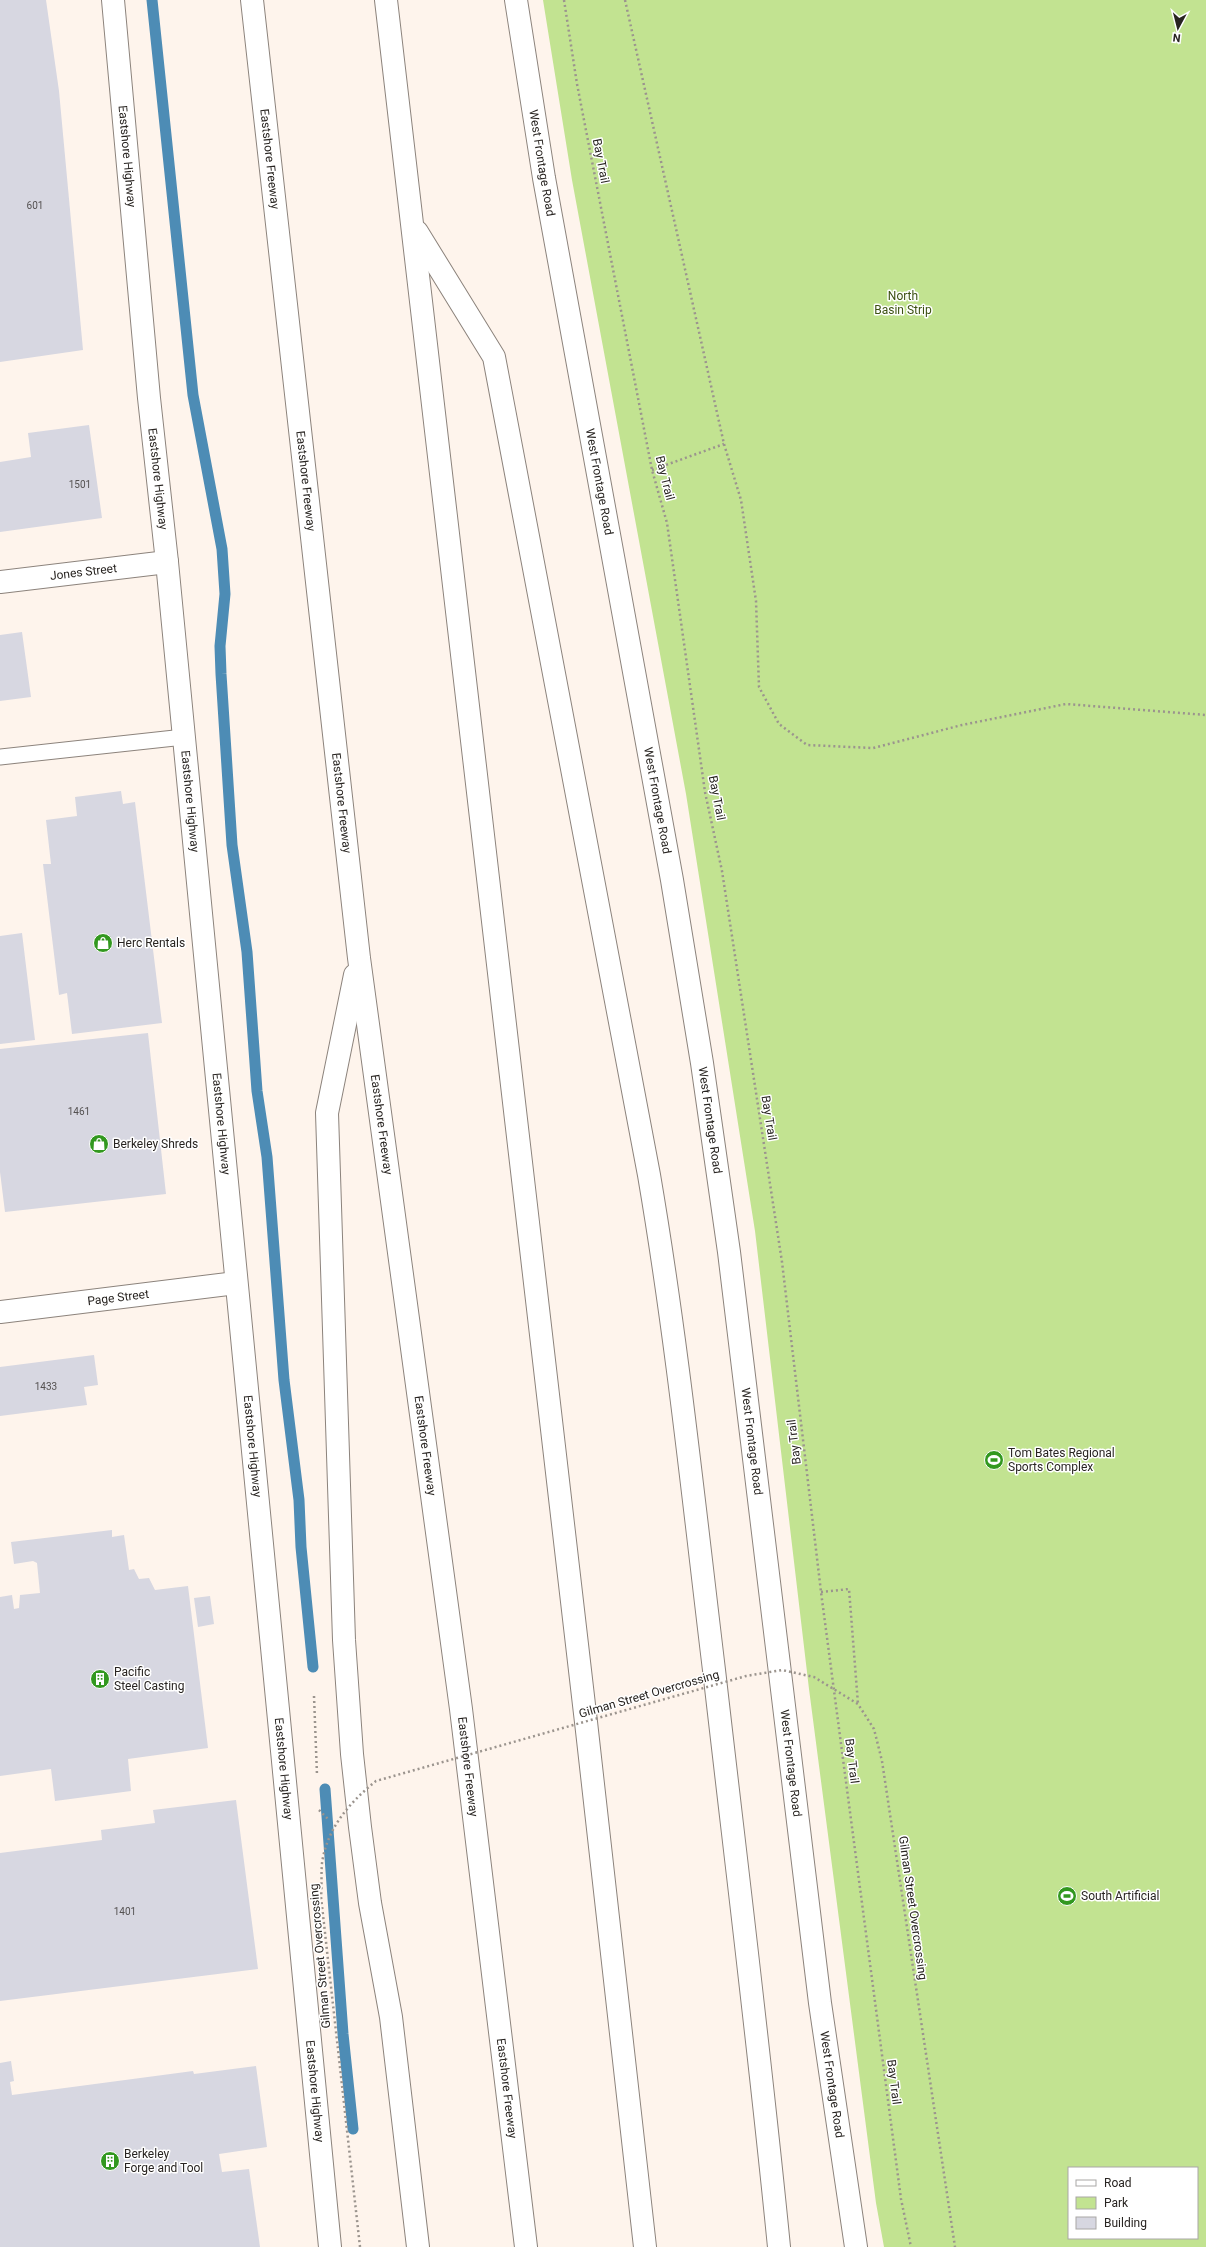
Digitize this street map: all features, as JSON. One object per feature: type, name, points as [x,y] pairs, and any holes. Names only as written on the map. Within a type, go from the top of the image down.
[{"type":"main road","name":"Eastshore Highway","points":[[113,0],[148,390],[167,562],[330,2247]]},
{"type":"main road","name":"Eastshore Freeway","points":[[252,0],[359,958],[462,1709],[526,2247]]},
{"type":"main road","points":[[386,0],[645,2247]]},
{"type":"main road","name":"West Frontage Road","points":[[516,0],[544,178],[672,880],[702,1063],[730,1260],[820,2003],[856,2247]]},
{"type":"main road","points":[[413,226],[494,357],[649,1175],[662,1254],[683,1409],[766,2114],[779,2247]]},
{"type":"main road","name":"Jones Street","points":[[0,582],[167,562]]},
{"type":"main road","points":[[359,958],[327,1113],[344,1640],[352,1754],[360,1827],[370,1903],[391,2017],[418,2247]]},
{"type":"main road","name":"Page Street","points":[[0,1312],[236,1283]]},
{"type":"lane","points":[[0,757],[184,737]]},
{"type":"path","name":"Bay Trail","points":[[564,0],[577,84],[652,470],[667,523],[705,792],[722,871],[782,1262],[821,1592],[900,2199],[911,2247]]},
{"type":"path","points":[[625,0],[724,444],[741,500],[756,601],[759,686],[779,724],[807,745],[873,748],[962,725],[1066,704],[1206,716]]},
{"type":"path","points":[[652,470],[724,444]]},
{"type":"path","points":[[821,1592],[849,1589],[858,1704]]},
{"type":"path","name":"Gilman Street Overcrossing","points":[[360,2247],[321,1897],[322,1863],[330,1837],[340,1816],[356,1797],[376,1781],[746,1676],[782,1670],[814,1678],[858,1704],[874,1730],[882,1761],[955,2247]]},
{"type":"path","points":[[314,1696],[317,1779]]},
{"type":"path","points":[[318,1802],[318,1810],[335,1827]]},
{"type":"green space","name":"North Basin Strip","points":[[543,0],[1206,0],[1206,2247],[884,2247],[876,2203],[809,1689],[755,1231],[686,794],[572,180]]},
{"type":"building","points":[[0,0],[46,0],[59,91],[83,350],[0,362]]},
{"type":"building","points":[[89,425],[102,518],[0,532],[0,462],[31,457],[28,433]]},
{"type":"building","points":[[22,632],[31,697],[0,701],[0,635]]},
{"type":"building","points":[[121,791],[123,804],[135,802],[162,1023],[72,1034],[67,993],[59,995],[43,864],[51,864],[46,820],[77,816],[75,797]]},
{"type":"building","points":[[22,933],[35,1040],[0,1044],[0,936]]},
{"type":"building","points":[[148,1033],[166,1194],[5,1212],[0,1172],[0,1049]]},
{"type":"building","points":[[94,1355],[98,1385],[84,1387],[87,1405],[0,1416],[0,1367]]},
{"type":"building","name":"Pacific Steel Casting","points":[[112,1530],[112,1537],[124,1535],[129,1570],[134,1569],[139,1579],[149,1578],[155,1590],[188,1586],[208,1748],[128,1759],[131,1791],[55,1801],[51,1769],[0,1776],[0,1597],[12,1595],[14,1609],[19,1608],[20,1595],[40,1593],[37,1563],[33,1561],[14,1564],[11,1542]]},
{"type":"building","points":[[210,1596],[214,1624],[198,1627],[194,1598]]},
{"type":"building","points":[[236,1800],[258,1969],[0,2001],[0,1853],[102,1840],[101,1830],[155,1823],[153,1810]]},
{"type":"building","name":"Berkeley Forge and Tool","points":[[11,2061],[14,2081],[10,2082],[12,2095],[193,2071],[194,2074],[256,2066],[267,2147],[219,2154],[222,2172],[249,2169],[260,2247],[0,2247],[0,2063]]},
{"type":"waterway","points":[[152,0],[193,395],[222,549],[225,594],[220,646],[232,845],[247,952],[257,1091],[267,1157],[284,1380],[299,1500],[301,1547],[313,1667]]},
{"type":"waterway","points":[[325,1789],[343,2034],[353,2129]]},
{"type":"place","name":"Herc Rentals","points":[[103,943]]},
{"type":"place","name":"Berkeley Shreds","points":[[99,1144]]},
{"type":"place","name":"Tom Bates Regional Sports Complex","points":[[994,1460]]},
{"type":"place","name":"Pacific Steel Casting","points":[[100,1679]]},
{"type":"place","name":"South Artificial","points":[[1067,1896]]},
{"type":"place","name":"Berkeley Forge and Tool","points":[[110,2161]]}]
